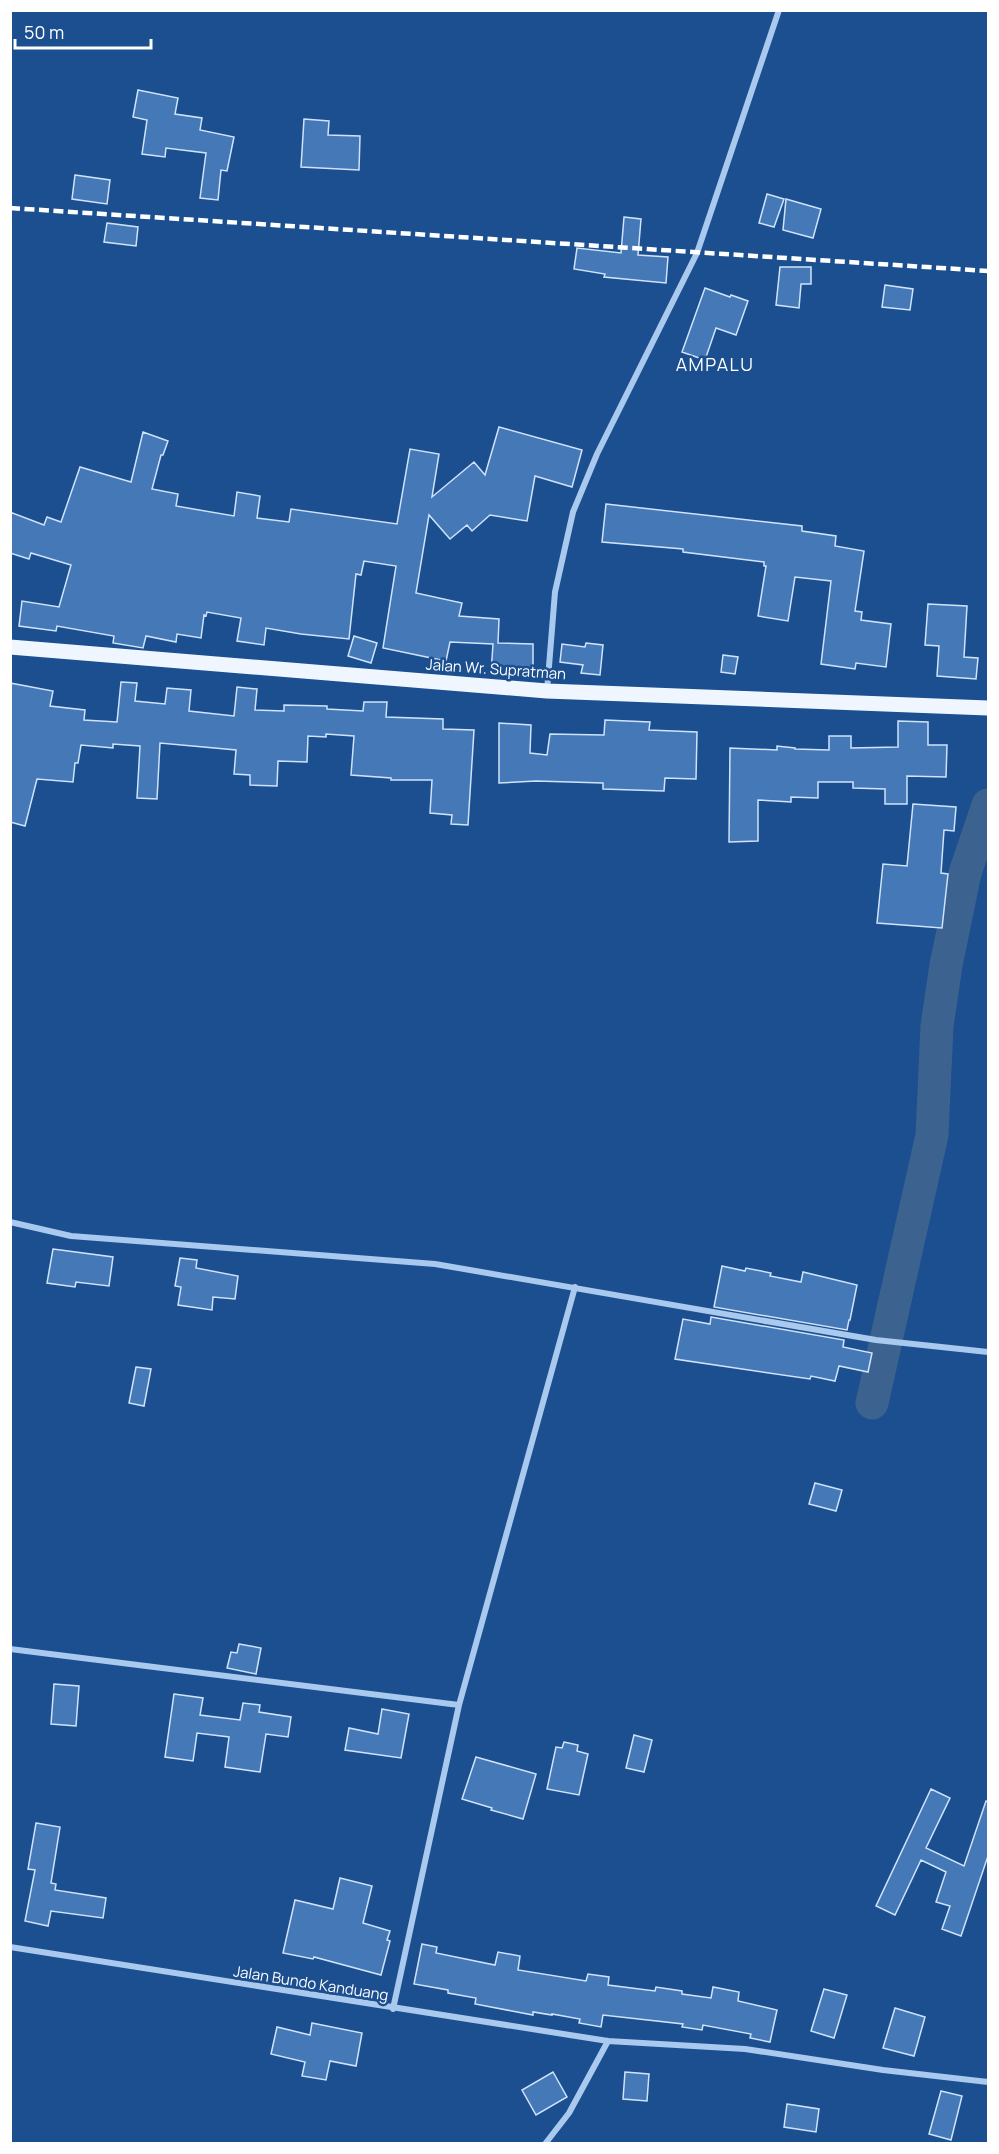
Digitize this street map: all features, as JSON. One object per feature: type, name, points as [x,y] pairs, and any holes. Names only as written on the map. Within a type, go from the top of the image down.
[{"type":"main road","name":"Jalan Wr. Supratman","points":[[10,647],[547,692],[984,708]]},
{"type":"street","points":[[547,692],[555,592],[573,512],[597,454],[697,253],[779,10]]},
{"type":"street","points":[[10,1222],[71,1236],[435,1264],[876,1340],[988,1352]]},
{"type":"street","points":[[393,2009],[459,1706],[575,1287]]},
{"type":"street","points":[[10,1649],[459,1706]]},
{"type":"street","name":"Jalan Bundo Kanduang","points":[[10,1947],[608,2041],[745,2049],[883,2070],[988,2082]]},
{"type":"street","points":[[545,2144],[569,2113],[608,2041]]},
{"type":"building","points":[[138,90],[178,98],[175,114],[202,118],[200,130],[234,137],[227,171],[221,170],[218,200],[200,198],[206,153],[166,148],[165,157],[142,154],[147,120],[133,117]]},
{"type":"building","points":[[304,119],[329,121],[328,135],[360,136],[359,170],[301,167]]},
{"type":"building","points":[[75,175],[110,180],[107,204],[72,199]]},
{"type":"building","points":[[767,194],[784,199],[774,227],[759,223]]},
{"type":"building","points":[[786,199],[821,209],[813,238],[783,230]]},
{"type":"building","points":[[624,217],[641,219],[638,255],[668,257],[666,283],[604,277],[605,274],[574,269],[577,248],[621,253]]},
{"type":"building","points":[[107,223],[138,227],[136,246],[104,242]]},
{"type":"building","points":[[780,267],[811,267],[811,284],[801,284],[799,308],[776,305]]},
{"type":"building","points":[[885,285],[913,289],[910,310],[882,307]]},
{"type":"building","points":[[705,288],[748,301],[736,335],[716,328],[705,360],[682,352]]},
{"type":"building","points":[[499,427],[582,450],[572,487],[535,476],[527,521],[490,515],[472,531],[467,525],[450,539],[429,515],[416,593],[462,603],[459,616],[499,619],[498,643],[533,644],[533,669],[511,668],[511,674],[491,673],[493,644],[450,642],[446,661],[383,648],[396,566],[364,561],[361,575],[356,574],[349,639],[266,628],[264,645],[237,641],[241,618],[207,612],[206,616],[204,615],[201,638],[177,634],[176,642],[146,636],[143,648],[113,643],[114,636],[57,626],[56,631],[19,626],[22,601],[59,607],[71,565],[31,553],[29,559],[10,553],[10,512],[44,525],[47,517],[61,522],[80,467],[131,482],[143,432],[168,441],[161,455],[152,489],[178,494],[176,506],[234,516],[237,492],[260,496],[257,518],[289,522],[291,509],[397,524],[410,449],[439,454],[432,497],[474,462],[485,475]]},
{"type":"building","points":[[606,504],[802,526],[802,531],[836,536],[835,546],[864,551],[855,611],[862,612],[861,620],[891,624],[886,667],[856,663],[855,669],[821,664],[831,581],[795,577],[788,621],[758,616],[766,566],[764,562],[683,552],[683,549],[602,542]]},
{"type":"building","points":[[928,604],[967,606],[964,657],[978,658],[976,679],[937,676],[939,646],[925,645]]},
{"type":"building","points":[[354,636],[377,643],[371,663],[348,656]]},
{"type":"building","points":[[586,643],[603,645],[600,675],[581,673],[583,665],[560,662],[562,644],[585,647]]},
{"type":"building","points":[[723,655],[738,657],[735,674],[721,672]]},
{"type":"building","points":[[121,682],[137,683],[135,701],[165,704],[167,688],[191,690],[189,711],[234,716],[237,687],[257,689],[255,710],[284,711],[284,705],[327,706],[327,709],[363,711],[364,702],[387,702],[386,717],[443,719],[443,729],[474,730],[468,825],[451,824],[452,815],[430,813],[432,780],[391,780],[391,778],[351,775],[354,736],[326,734],[326,737],[308,736],[307,762],[278,761],[277,786],[250,785],[250,775],[234,774],[236,750],[160,743],[157,799],[137,798],[140,746],[113,744],[113,748],[81,745],[78,763],[75,763],[73,782],[37,779],[25,826],[10,822],[10,683],[53,691],[50,706],[85,710],[84,720],[117,722]]},
{"type":"building","points":[[605,720],[650,722],[649,730],[697,732],[696,779],[665,778],[664,791],[603,789],[603,783],[536,781],[499,783],[499,723],[531,725],[530,753],[547,755],[550,734],[604,735]]},
{"type":"building","points":[[898,721],[928,722],[928,745],[947,745],[946,777],[907,776],[907,804],[885,804],[885,789],[853,788],[853,782],[818,782],[818,798],[791,797],[791,802],[758,800],[758,841],[729,842],[730,748],[777,750],[777,746],[829,750],[829,736],[851,736],[851,748],[898,747]]},
{"type":"building","points":[[913,804],[956,807],[954,831],[944,830],[941,873],[948,874],[942,928],[877,923],[883,864],[907,866]]},
{"type":"building","points":[[53,1249],[113,1257],[109,1286],[76,1282],[75,1287],[47,1283]]},
{"type":"building","points":[[180,1258],[197,1260],[196,1268],[238,1276],[235,1299],[213,1297],[212,1310],[178,1305],[181,1287],[175,1286]]},
{"type":"building","points":[[722,1266],[771,1273],[770,1276],[801,1282],[803,1272],[857,1285],[847,1330],[714,1307]]},
{"type":"building","points":[[711,1317],[844,1340],[843,1347],[872,1353],[868,1372],[839,1366],[835,1381],[675,1359],[683,1319],[710,1324]]},
{"type":"building","points":[[136,1367],[151,1369],[144,1406],[129,1403]]},
{"type":"building","points":[[815,1483],[842,1490],[836,1511],[809,1504]]},
{"type":"building","points":[[239,1644],[261,1648],[256,1674],[227,1668],[231,1652],[237,1653]]},
{"type":"building","points":[[54,1684],[79,1686],[76,1726],[51,1724]]},
{"type":"building","points":[[174,1694],[203,1698],[200,1715],[240,1720],[243,1703],[260,1705],[259,1712],[291,1717],[288,1737],[266,1734],[260,1772],[225,1767],[229,1737],[197,1733],[193,1761],[165,1757]]},
{"type":"building","points":[[382,1709],[409,1714],[401,1758],[345,1750],[349,1728],[378,1734]]},
{"type":"building","points":[[634,1735],[652,1740],[644,1772],[626,1768]]},
{"type":"building","points":[[564,1742],[578,1745],[577,1751],[588,1754],[579,1795],[547,1789],[556,1747],[562,1748]]},
{"type":"building","points":[[476,1757],[536,1774],[523,1819],[462,1799]]},
{"type":"building","points":[[931,1789],[950,1798],[926,1848],[964,1866],[986,1801],[988,1802],[988,1856],[961,1936],[942,1929],[950,1906],[936,1902],[946,1872],[921,1860],[895,1915],[876,1906]]},
{"type":"building","points":[[36,1823],[60,1827],[51,1883],[56,1884],[55,1890],[106,1898],[103,1918],[51,1911],[48,1926],[25,1921],[35,1870],[28,1869]]},
{"type":"building","points":[[340,1878],[372,1886],[363,1923],[390,1931],[387,1940],[390,1941],[381,1975],[314,1957],[313,1959],[283,1953],[295,1900],[333,1909]]},
{"type":"building","points":[[422,1944],[437,1947],[436,1953],[495,1965],[498,1952],[520,1956],[518,1970],[586,1981],[588,1974],[609,1977],[608,1985],[655,1991],[656,1987],[711,1998],[713,1987],[739,1992],[738,2001],[777,2010],[770,2042],[750,2038],[751,2034],[703,2025],[702,2030],[682,2027],[683,2024],[603,2015],[601,2027],[579,2023],[580,2019],[533,2012],[533,2015],[475,2004],[476,1998],[414,1984]]},
{"type":"building","points":[[824,1989],[847,1995],[834,2038],[811,2031]]},
{"type":"building","points":[[895,2008],[925,2017],[914,2056],[883,2048]]},
{"type":"building","points":[[312,2023],[362,2033],[356,2066],[330,2061],[326,2080],[302,2076],[305,2062],[271,2054],[277,2027],[310,2035]]},
{"type":"building","points":[[553,2072],[567,2097],[536,2115],[522,2090]]},
{"type":"building","points":[[625,2072],[649,2074],[647,2101],[623,2099]]},
{"type":"building","points":[[941,2091],[962,2096],[951,2140],[929,2134]]},
{"type":"building","points":[[787,2104],[819,2109],[816,2132],[784,2127]]},
{"type":"waterway","points":[[872,1403],[932,1135],[937,1026],[946,965],[965,873],[988,805]]},
{"type":"railway","points":[[10,208],[988,271]]},
{"type":"district","name":"AMPALU","points":[[715,364]]}]
